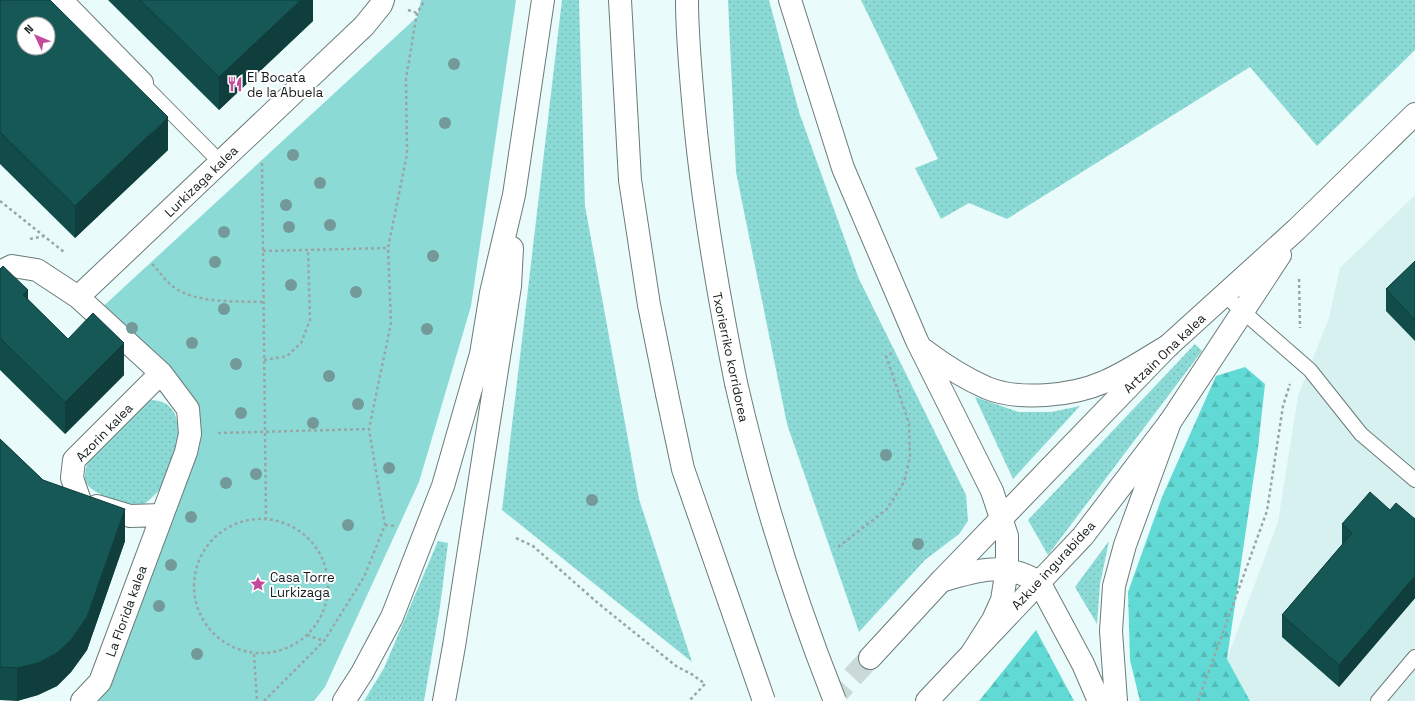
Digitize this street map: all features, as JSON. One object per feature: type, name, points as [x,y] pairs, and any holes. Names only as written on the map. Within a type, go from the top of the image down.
[{"type":"main road","points":[[61,0],[142,83]]},
{"type":"main road","name":"Lurkizaga kalea","points":[[78,297],[364,26],[381,5],[383,0]]},
{"type":"main road","points":[[344,701],[362,673],[392,617],[443,486],[481,354],[491,293],[514,195],[543,0]]},
{"type":"main road","points":[[620,0],[630,180],[649,305],[667,394],[683,469],[764,701]]},
{"type":"main road","name":"Txorierriko korridorea","points":[[687,0],[687,29],[699,170],[718,296],[736,383],[754,459],[772,523],[819,661],[835,701]]},
{"type":"main road","points":[[790,0],[843,168],[919,345],[992,491],[1002,518],[1007,536],[1007,568],[1002,600],[993,620],[972,653]]},
{"type":"main road","name":"Artzain Ona kalea","points":[[1002,518],[1035,482],[1168,346],[1297,229],[1415,114]]},
{"type":"main road","points":[[444,701],[454,646],[510,286],[514,195]]},
{"type":"main road","name":"Artzain Ona kalea","points":[[1170,422],[1297,229]]},
{"type":"main road","points":[[0,272],[12,266],[37,270],[78,297],[161,372],[188,408],[190,434],[186,452],[162,515],[130,516],[80,501],[53,489]]},
{"type":"main road","points":[[919,345],[956,373],[989,388],[1028,396],[1067,393],[1104,382],[1168,346]]},
{"type":"main road","name":"Azorin kalea","points":[[80,501],[72,478],[74,460],[161,372]]},
{"type":"main road","points":[[1116,701],[1111,631],[1114,586],[1124,545],[1170,422]]},
{"type":"main road","name":"Azkue ingurabidea","points":[[927,701],[1083,536],[1170,422]]},
{"type":"main road","name":"La Florida kalea","points":[[82,701],[100,682],[162,515]]},
{"type":"main road","points":[[870,658],[1002,518]]},
{"type":"main road","points":[[941,581],[964,574],[1007,568],[1026,574],[1039,582],[1083,664],[1098,701]]},
{"type":"lane","points":[[142,83],[221,163]]},
{"type":"lane","points":[[1224,295],[1310,370],[1360,434],[1415,480]]},
{"type":"lane","points":[[1378,701],[1415,657]]},
{"type":"path","points":[[264,701],[324,640],[364,577],[385,525],[370,429],[391,323],[388,248],[407,154],[406,79],[418,13],[425,0]]},
{"type":"path","points":[[260,125],[264,302],[266,518]]},
{"type":"path","points":[[0,201],[68,255]]},
{"type":"path","points":[[134,245],[172,286],[199,298],[225,301],[264,302]]},
{"type":"path","points":[[263,251],[388,248]]},
{"type":"path","points":[[264,360],[287,356],[301,343],[310,320],[308,250]]},
{"type":"path","points":[[1198,701],[1267,512],[1283,406],[1301,345],[1299,275]]},
{"type":"path","points":[[838,547],[887,509],[904,482],[910,457],[909,423],[886,356],[919,345]]},
{"type":"path","points":[[190,434],[370,429]]},
{"type":"path","points":[[266,518],[288,524],[306,536],[320,553],[328,574],[328,596],[321,618],[307,635],[291,646],[279,650],[254,653],[231,647],[212,633],[199,614],[193,592],[195,568],[205,547],[222,531],[243,520],[266,518]]},
{"type":"path","points":[[385,525],[399,527]]},
{"type":"path","points":[[516,538],[534,546],[599,604],[676,666],[693,675],[705,684],[689,701]]},
{"type":"path","points":[[307,635],[324,640]]},
{"type":"path","points":[[254,653],[257,701]]},
{"type":"shaded area","points":[[421,0],[516,0],[471,306],[419,482],[325,687],[314,701],[82,701],[162,515],[188,408],[96,313],[417,17]]},
{"type":"shaded area","points":[[562,0],[579,0],[585,206],[639,499],[692,662],[502,510]]},
{"type":"shaded area","points":[[728,0],[769,0],[799,112],[859,279],[966,495],[968,521],[959,534],[925,560],[859,632],[787,424],[736,172]]},
{"type":"shaded area","points":[[861,0],[1415,0],[1415,50],[1317,146],[1250,67],[1007,219],[969,203],[941,219],[915,168],[938,159]]},
{"type":"shaded area","points":[[1415,195],[1415,701],[1250,701],[1227,659],[1278,522],[1298,396],[1329,318],[1340,268]]},
{"type":"shaded area","points":[[1195,344],[1202,351],[1048,555],[1028,520]]},
{"type":"shaded area","points":[[975,397],[1019,412],[1051,412],[1080,406],[1013,479]]},
{"type":"shaded area","points":[[150,400],[165,403],[170,407],[177,419],[177,445],[167,476],[160,489],[142,506],[104,496],[87,484],[85,474],[87,463]]},
{"type":"shaded area","points":[[438,541],[448,543],[440,607],[424,701],[364,701],[384,668]]},
{"type":"shaded area","points":[[1109,541],[1100,584],[1097,624],[1075,587]]},
{"type":"green space","points":[[1245,367],[1265,384],[1258,448],[1227,659],[1250,701],[1140,701],[1130,660],[1128,592],[1162,497],[1216,376]]},
{"type":"green space","points":[[1036,630],[1074,701],[979,701]]},
{"type":"building","points":[[0,0],[50,0],[168,117],[75,206],[0,132]]},
{"type":"building","points":[[140,0],[301,0],[219,77]]},
{"type":"building","points":[[1415,261],[1415,320],[1386,289]]},
{"type":"building","points":[[3,266],[28,290],[23,295],[68,339],[93,313],[124,343],[65,402],[0,338],[0,269]]},
{"type":"building","points":[[0,439],[43,480],[125,509],[87,617],[71,640],[57,653],[38,663],[17,668],[0,667]]},
{"type":"building","points":[[1370,492],[1390,510],[1396,503],[1415,519],[1415,576],[1339,665],[1282,615],[1352,533],[1342,524]]},
{"type":"tunnel","points":[[830,701],[870,658]]},
{"type":"place","name":"El Bocata de la Abuela","points":[[235,84]]},
{"type":"place","name":"Casa Torre Lurkizaga","points":[[258,584]]}]
